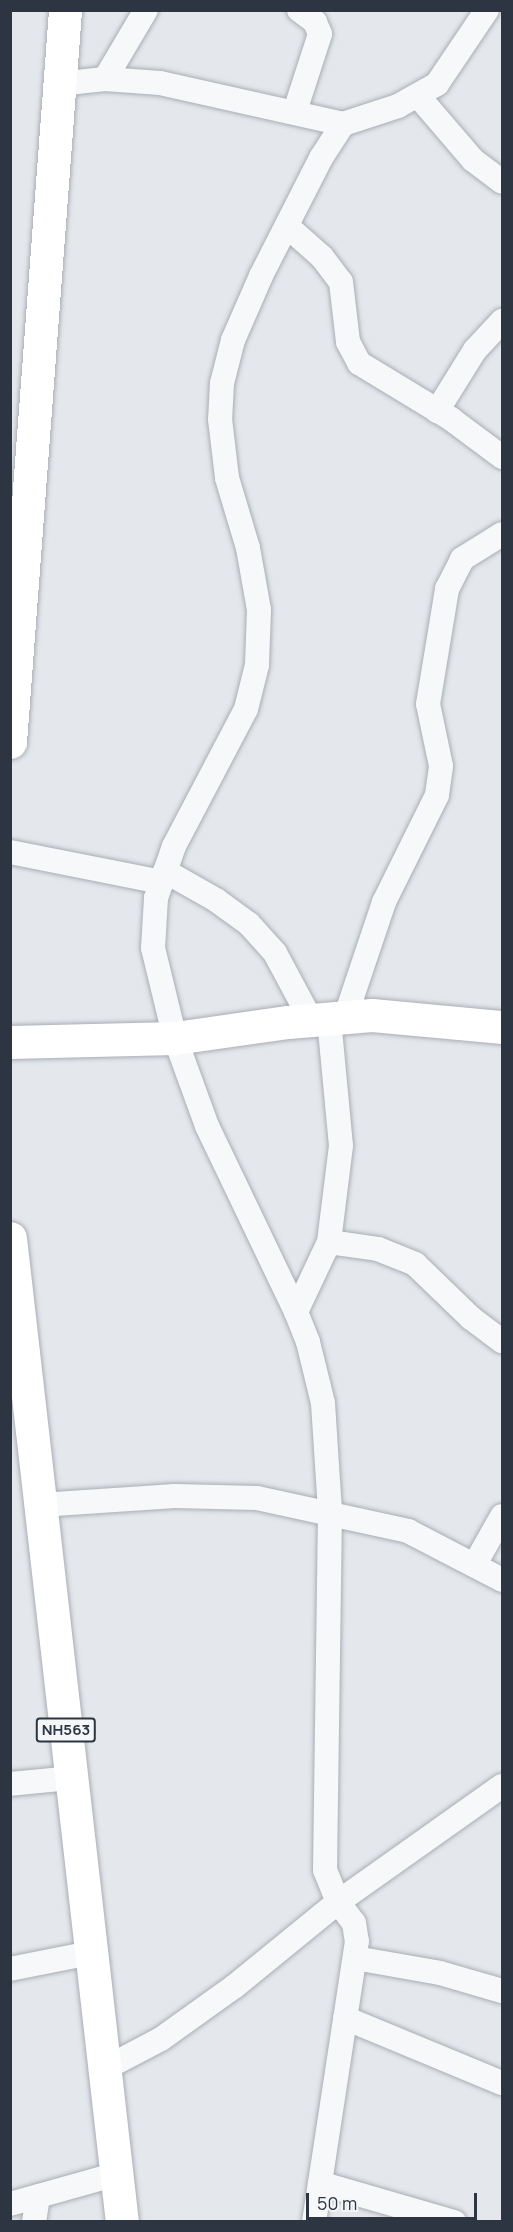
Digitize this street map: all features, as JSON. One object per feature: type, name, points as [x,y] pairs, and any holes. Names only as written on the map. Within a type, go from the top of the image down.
[{"type":"main road","points":[[10,742],[65,10]]},
{"type":"main road","points":[[10,1042],[175,1038],[372,1015],[502,1028]]},
{"type":"main road","name":"NH563","points":[[10,1238],[122,2222]]},
{"type":"street","points":[[105,80],[146,10]]},
{"type":"street","points":[[295,111],[320,34],[315,22],[299,10]]},
{"type":"street","points":[[59,84],[105,80],[160,83],[295,111],[343,124],[420,97],[437,84],[487,10]]},
{"type":"street","points":[[420,97],[473,160],[502,182]]},
{"type":"street","points":[[314,2222],[355,1958],[354,1923],[338,1902],[325,1870],[330,1512],[322,1403],[309,1342],[236,1194],[175,1038],[153,948],[156,898],[174,846],[246,709],[257,665],[259,610],[248,548],[227,478],[220,419],[222,383],[233,340],[287,226],[343,124]]},
{"type":"street","points":[[287,226],[322,257],[341,282],[348,342],[359,363],[437,411],[502,457]]},
{"type":"street","points":[[437,411],[475,350],[502,321]]},
{"type":"street","points":[[296,1312],[329,1242],[341,1146],[328,1019],[437,795],[441,766],[428,704],[447,589],[462,559],[502,534]]},
{"type":"street","points":[[10,852],[163,877],[216,900],[249,924],[328,1019]]},
{"type":"street","points":[[329,1242],[378,1250],[415,1264],[471,1318],[502,1341]]},
{"type":"street","points":[[40,1504],[175,1496],[257,1498],[330,1512],[408,1531],[502,1580]]},
{"type":"street","points":[[475,1564],[502,1516]]},
{"type":"street","points":[[10,1784],[71,1778]]},
{"type":"street","points":[[104,2069],[161,2039],[235,1986],[338,1902],[502,1786]]},
{"type":"street","points":[[10,1969],[91,1953]]},
{"type":"street","points":[[355,1958],[440,1973],[502,1991]]},
{"type":"street","points":[[345,2018],[502,2083]]},
{"type":"street","points":[[10,2204],[117,2174]]},
{"type":"street","points":[[320,2183],[454,2222]]},
{"type":"street","points":[[34,2222],[38,2196]]}]
